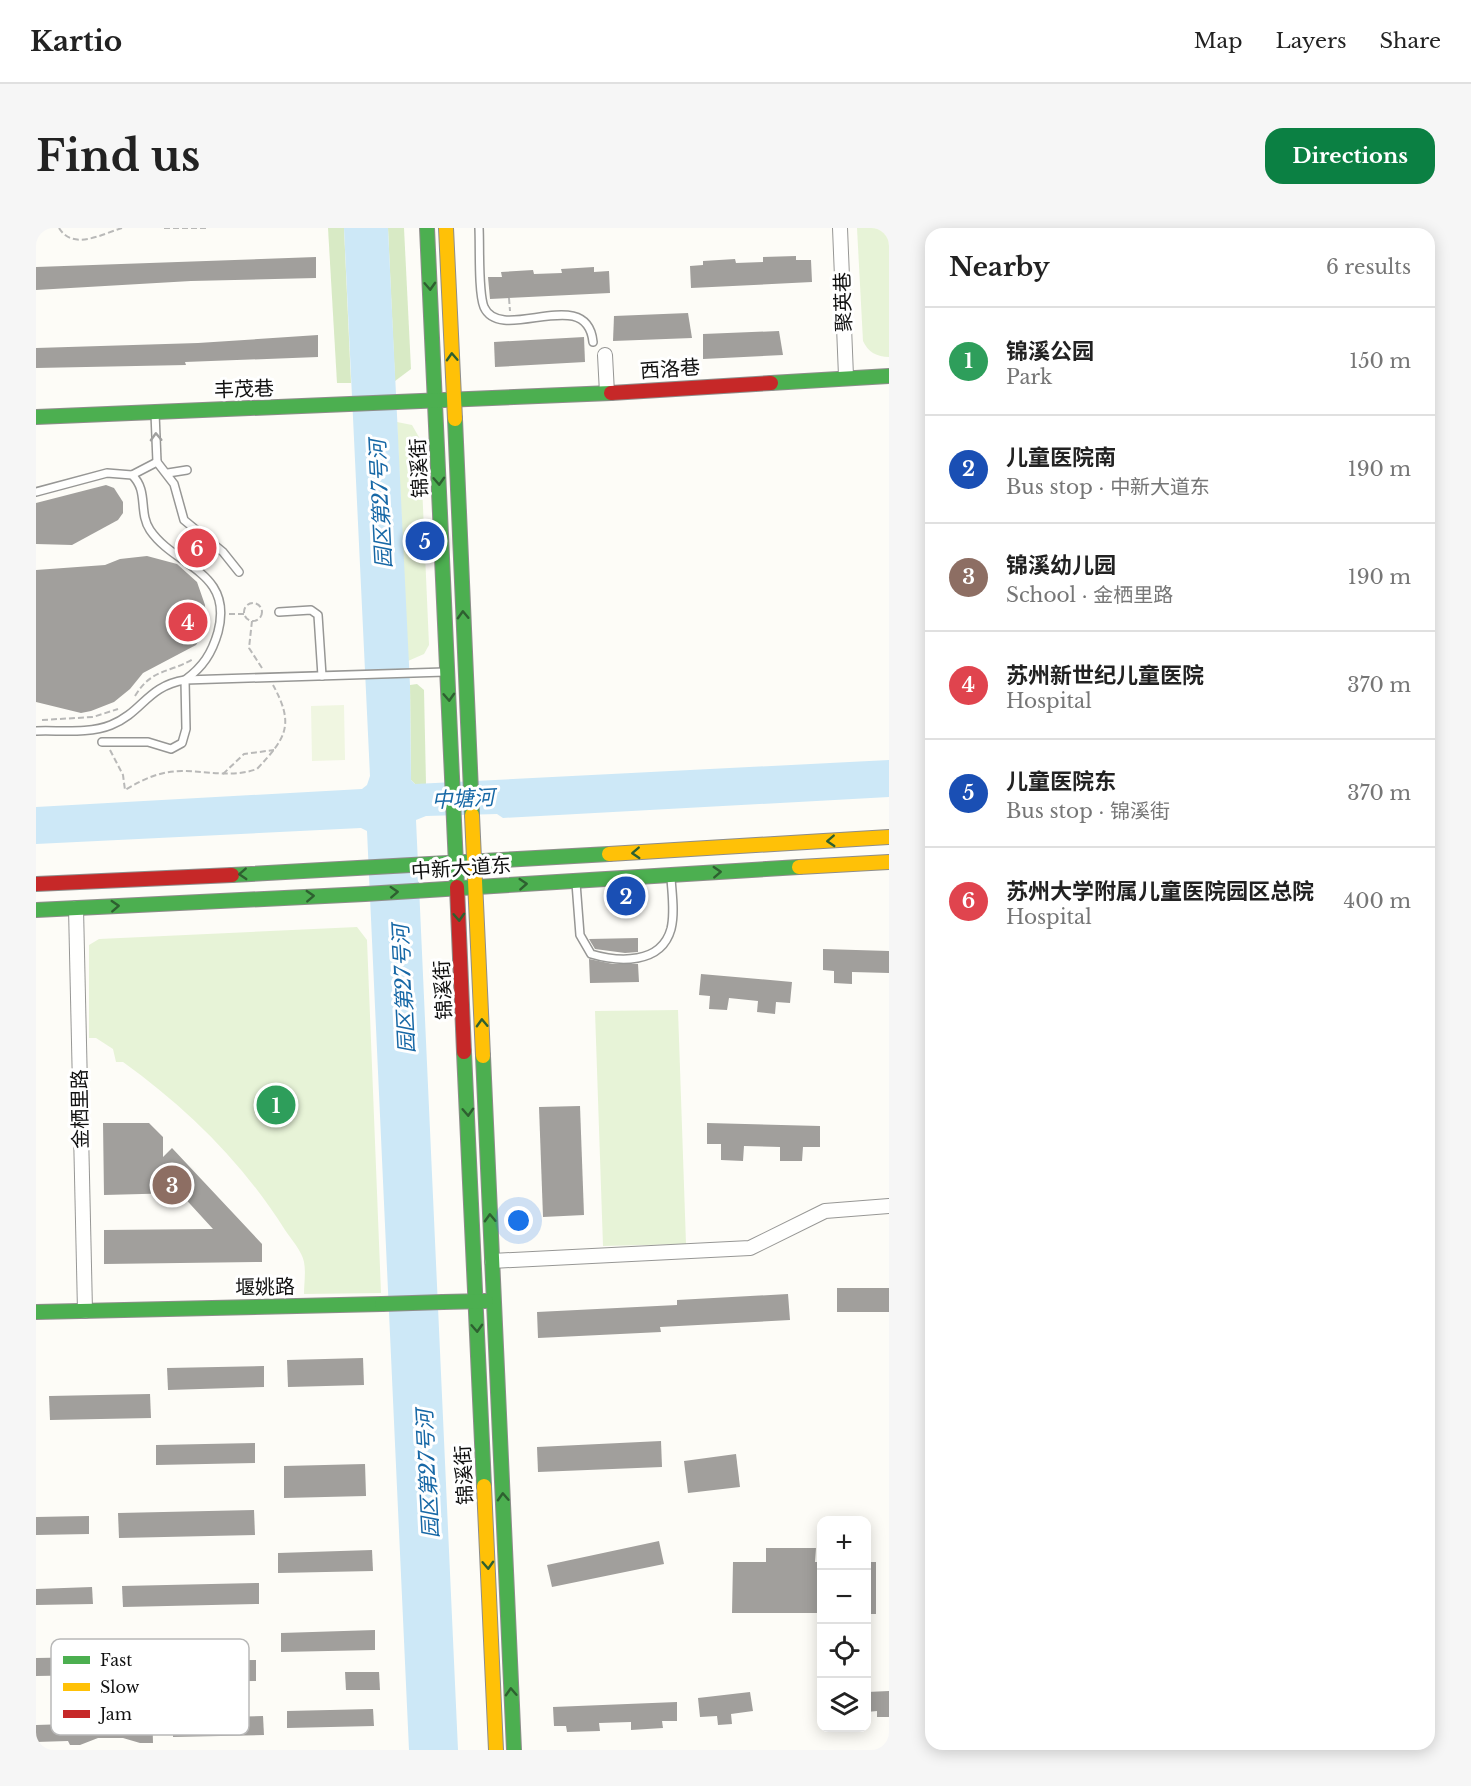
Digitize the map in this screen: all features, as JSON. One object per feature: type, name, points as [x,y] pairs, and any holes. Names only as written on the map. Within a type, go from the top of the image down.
[{"type":"main road","name":"锦溪街","points":[[427,228],[496,1750]]},
{"type":"main road","name":"锦溪街","points":[[446,228],[514,1750]]},
{"type":"main road","name":"西洛巷","points":[[454,399],[607,393],[846,376],[889,376]]},
{"type":"main road","name":"丰茂巷","points":[[36,417],[454,399]]},
{"type":"main road","name":"中新大道东","points":[[36,884],[422,866],[889,837]]},
{"type":"main road","name":"中新大道东","points":[[36,910],[365,894],[889,862]]},
{"type":"main road","name":"堰姚路","points":[[36,1312],[494,1301]]},
{"type":"street","name":"聚英巷","points":[[840,228],[846,376]]},
{"type":"street","points":[[605,356],[607,393]]},
{"type":"street","name":"金栖里路","points":[[76,908],[85,1311]]},
{"type":"street","points":[[492,1261],[750,1248],[825,1210],[889,1206]]},
{"type":"lane","points":[[479,228],[483,306],[493,316],[510,320],[577,317],[588,325],[593,342]]},
{"type":"lane","points":[[155,412],[157,462],[168,473],[174,484],[184,520],[223,552],[239,572]]},
{"type":"lane","points":[[36,492],[107,473],[132,475],[157,462]]},
{"type":"lane","points":[[168,473],[187,470]]},
{"type":"lane","points":[[132,475],[140,483],[145,517],[152,533],[166,547],[199,570],[210,581],[219,601],[220,623],[210,654],[201,668],[185,680]]},
{"type":"lane","points":[[279,612],[311,610],[318,615],[322,676]]},
{"type":"lane","points":[[36,731],[110,726],[125,718],[165,684],[185,680],[448,672]]},
{"type":"lane","points":[[102,742],[148,742],[165,748],[176,748],[185,737],[185,680]]},
{"type":"lane","points":[[576,880],[580,935],[591,954],[615,961],[646,956],[664,943],[671,930],[671,874]]},
{"type":"path","points":[[59,228],[63,234],[78,240],[93,238],[122,228]]},
{"type":"path","points":[[164,228],[207,228]]},
{"type":"path","points":[[509,298],[510,320]]},
{"type":"path","points":[[254,603],[262,612],[258,619],[252,621],[246,618],[244,610],[246,606],[254,603]]},
{"type":"path","points":[[110,750],[123,775],[125,790],[161,773],[183,771],[223,774],[257,769],[284,737],[286,712],[269,677],[249,648],[252,621]]},
{"type":"path","points":[[134,698],[147,679],[155,673],[177,667],[199,655]]},
{"type":"path","points":[[36,720],[93,717],[111,713],[125,705]]},
{"type":"path","points":[[223,774],[244,754],[274,750]]},
{"type":"green space","points":[[328,228],[344,228],[351,383],[337,383]]},
{"type":"green space","points":[[388,228],[404,228],[411,369],[395,381]]},
{"type":"green space","points":[[857,228],[889,228],[889,357],[873,353],[863,341]]},
{"type":"green space","points":[[397,422],[412,425],[420,439],[429,645],[424,654],[408,661]]},
{"type":"green space","points":[[417,684],[424,690],[426,784],[415,784],[411,780],[410,685]]},
{"type":"green space","points":[[344,705],[345,760],[312,761],[311,706]]},
{"type":"green space","points":[[357,927],[367,940],[381,1293],[304,1294],[303,1258],[269,1205],[251,1182],[212,1138],[169,1098],[123,1062],[116,1062],[113,1049],[96,1038],[89,1038],[89,945],[99,939]]},
{"type":"green space","points":[[678,1010],[686,1244],[603,1246],[595,1011]]},
{"type":"water","points":[[344,228],[388,228],[410,685],[411,780],[415,784],[889,760],[889,797],[503,818],[497,814],[426,816],[416,820],[458,1750],[409,1750],[367,831],[361,828],[36,844],[36,807],[362,789],[367,785],[370,776]]},
{"type":"building","points":[[796,256],[796,260],[811,260],[812,282],[691,288],[690,266],[703,265],[703,261],[735,259],[736,263],[763,262],[763,257]]},
{"type":"building","points":[[316,257],[316,278],[191,281],[36,290],[36,267]]},
{"type":"building","points":[[594,267],[594,272],[609,271],[610,293],[490,299],[488,277],[502,277],[501,272],[533,270],[534,274],[562,273],[561,269]]},
{"type":"building","points":[[688,313],[692,338],[613,341],[614,316]]},
{"type":"building","points":[[779,331],[783,355],[703,359],[703,334]]},
{"type":"building","points":[[318,335],[318,357],[185,362],[186,365],[36,368],[36,348],[198,343]]},
{"type":"building","points":[[584,337],[585,362],[495,367],[494,342]]},
{"type":"building","points":[[106,485],[114,488],[123,502],[123,513],[118,520],[72,545],[36,544],[36,503]]},
{"type":"building","points":[[147,556],[177,564],[197,582],[205,605],[206,620],[203,634],[196,645],[143,673],[130,689],[114,702],[91,711],[81,713],[36,702],[36,570],[105,565],[120,559]]},
{"type":"building","points":[[638,938],[638,952],[625,953],[595,949],[589,939]]},
{"type":"building","points":[[823,949],[889,951],[889,973],[852,972],[852,984],[834,983],[834,971],[823,970]]},
{"type":"building","points":[[589,959],[613,964],[638,964],[639,982],[590,983]]},
{"type":"building","points":[[701,974],[792,982],[790,1003],[776,1002],[775,1014],[757,1012],[758,1001],[729,998],[727,1010],[709,1009],[710,996],[699,995]]},
{"type":"building","points":[[580,1106],[584,1215],[543,1217],[539,1107]]},
{"type":"building","points":[[103,1123],[149,1123],[163,1137],[163,1157],[172,1148],[262,1244],[262,1262],[104,1264],[104,1230],[213,1229],[180,1193],[104,1195]]},
{"type":"building","points":[[707,1123],[820,1126],[820,1147],[803,1147],[802,1161],[780,1161],[780,1147],[744,1146],[743,1161],[721,1160],[721,1144],[707,1144]]},
{"type":"building","points":[[837,1288],[889,1288],[889,1312],[837,1312]]},
{"type":"building","points":[[788,1294],[790,1320],[660,1327],[661,1332],[538,1338],[537,1312],[677,1305],[677,1300]]},
{"type":"building","points":[[363,1358],[364,1385],[288,1387],[287,1360]]},
{"type":"building","points":[[264,1366],[264,1387],[168,1390],[167,1368]]},
{"type":"building","points":[[150,1394],[151,1418],[50,1420],[49,1396]]},
{"type":"building","points":[[661,1441],[662,1467],[538,1472],[537,1447]]},
{"type":"building","points":[[255,1443],[255,1463],[156,1465],[156,1445]]},
{"type":"building","points":[[736,1454],[740,1487],[688,1493],[684,1461]]},
{"type":"building","points":[[365,1464],[366,1496],[284,1498],[284,1466]]},
{"type":"building","points":[[254,1510],[255,1535],[119,1538],[118,1513]]},
{"type":"building","points":[[89,1516],[89,1534],[36,1535],[36,1517]]},
{"type":"building","points":[[659,1541],[664,1564],[552,1587],[547,1565]]},
{"type":"building","points":[[766,1548],[816,1548],[817,1613],[732,1613],[733,1562],[766,1562]]},
{"type":"building","points":[[372,1550],[373,1571],[278,1573],[278,1553]]},
{"type":"building","points":[[871,1562],[876,1562],[876,1614],[871,1614]]},
{"type":"building","points":[[259,1583],[259,1604],[123,1607],[122,1586]]},
{"type":"building","points":[[92,1587],[93,1604],[36,1605],[36,1589]]},
{"type":"building","points":[[375,1630],[375,1650],[281,1652],[281,1633]]},
{"type":"building","points":[[36,1658],[51,1658],[51,1676],[36,1676]]},
{"type":"building","points":[[249,1660],[256,1660],[256,1681],[249,1681]]},
{"type":"building","points":[[345,1672],[379,1672],[380,1690],[346,1690]]},
{"type":"building","points":[[889,1691],[889,1717],[877,1717],[877,1711],[871,1712],[871,1692]]},
{"type":"building","points":[[750,1692],[753,1711],[731,1714],[732,1724],[718,1725],[717,1716],[700,1717],[698,1698]]},
{"type":"building","points":[[677,1702],[677,1721],[662,1721],[663,1728],[631,1730],[631,1722],[599,1723],[600,1731],[567,1732],[566,1726],[554,1726],[553,1707]]},
{"type":"building","points":[[373,1709],[374,1726],[287,1728],[287,1711]]},
{"type":"building","points":[[249,1716],[263,1716],[264,1735],[173,1737],[173,1735],[249,1735]]},
{"type":"building","points":[[36,1725],[51,1725],[51,1735],[153,1735],[153,1743],[140,1743],[123,1738],[98,1738],[80,1745],[70,1745],[68,1741],[36,1742]]},
{"type":"traffic: fast","points":[[427,228],[457,887]]},
{"type":"traffic: fast","points":[[771,383],[889,376]]},
{"type":"traffic: fast","points":[[36,417],[611,393]]},
{"type":"traffic: fast","points":[[455,419],[472,815]]},
{"type":"traffic: fast","points":[[232,875],[609,854]]},
{"type":"traffic: fast","points":[[36,910],[365,894],[799,867]]},
{"type":"traffic: fast","points":[[464,1052],[484,1486]]},
{"type":"traffic: fast","points":[[483,1056],[514,1750]]},
{"type":"traffic: fast","points":[[443,1302],[486,1301]]},
{"type":"traffic: fast","points":[[382,1304],[443,1302]]},
{"type":"traffic: fast","points":[[36,1312],[382,1304]]},
{"type":"traffic: slow","points":[[446,228],[455,419]]},
{"type":"traffic: slow","points":[[472,815],[483,1056]]},
{"type":"traffic: slow","points":[[609,854],[889,837]]},
{"type":"traffic: slow","points":[[799,867],[889,862]]},
{"type":"traffic: slow","points":[[484,1486],[496,1750]]},
{"type":"traffic: jam","points":[[611,393],[771,383]]},
{"type":"traffic: jam","points":[[36,884],[232,875]]},
{"type":"traffic: jam","points":[[457,887],[464,1052]]},
{"type":"place","name":"儿童医院东","points":[[425,541]]},
{"type":"place","name":"苏州大学附属儿童医院园区总院","points":[[197,548]]},
{"type":"place","name":"苏州新世纪儿童医院","points":[[188,622]]},
{"type":"place","name":"儿童医院南","points":[[626,896]]},
{"type":"place","name":"锦溪公园","points":[[276,1105]]},
{"type":"place","name":"锦溪幼儿园","points":[[172,1185]]},
{"type":"water label","name":"园区第27号河","points":[[381,504]]},
{"type":"water label","name":"中塘河","points":[[463,799]]},
{"type":"water label","name":"园区第27号河","points":[[404,989]]},
{"type":"water label","name":"园区第27号河","points":[[428,1474]]}]
